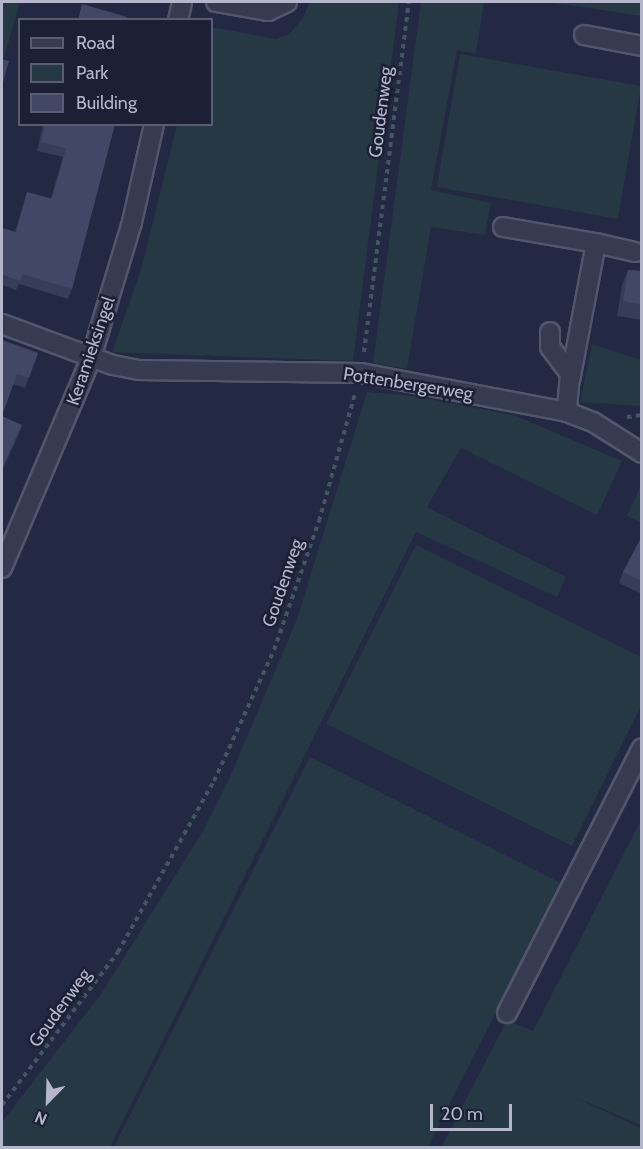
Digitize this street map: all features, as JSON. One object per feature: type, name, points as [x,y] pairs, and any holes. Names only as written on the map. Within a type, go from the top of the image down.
[{"type":"street","points":[[178,18],[182,2]]},
{"type":"street","points":[[216,2],[268,10],[287,2]]},
{"type":"street","points":[[584,35],[642,45]]},
{"type":"street","name":"Keramieksingel","points":[[2,568],[91,358],[132,222],[154,126]]},
{"type":"street","points":[[503,227],[635,252]]},
{"type":"street","points":[[567,412],[570,380],[596,243]]},
{"type":"street","name":"Pottenbergerweg","points":[[2,324],[112,365],[164,372],[361,373],[567,412],[593,422],[642,453]]},
{"type":"street","points":[[550,332],[550,347],[570,380]]},
{"type":"street","points":[[507,1013],[642,748]]},
{"type":"path","name":"Goudenweg","points":[[2,1105],[118,952],[165,876],[214,781],[274,650],[296,591],[361,373],[409,2]]},
{"type":"green space","points":[[2,2],[20,2],[4,58],[2,57]]},
{"type":"green space","points":[[310,2],[399,2],[353,361],[112,352],[141,270],[177,126],[213,126],[213,27],[276,39],[289,34],[302,19]]},
{"type":"green space","points":[[421,2],[484,2],[476,54],[457,50],[431,190],[491,203],[485,235],[431,227],[407,369],[373,363]]},
{"type":"green space","points":[[547,2],[641,2],[641,16]]},
{"type":"green space","points":[[460,54],[641,86],[618,219],[437,187]]},
{"type":"green space","points":[[592,344],[641,360],[641,406],[580,402]]},
{"type":"green space","points":[[367,392],[415,396],[516,416],[622,461],[597,515],[461,448],[427,507],[566,577],[557,597],[416,532],[110,1147],[2,1147],[2,1122],[101,994],[203,831],[229,779],[297,619]]},
{"type":"green space","points":[[641,485],[641,523],[627,516]]},
{"type":"green space","points":[[416,545],[641,657],[641,706],[572,846],[326,724]]},
{"type":"green space","points":[[310,757],[561,883],[428,1147],[114,1147]]},
{"type":"green space","points":[[641,820],[641,1125],[570,1095],[641,1128],[641,1147],[441,1148],[507,1020],[533,1031]]},
{"type":"building","points":[[82,4],[127,17],[127,18],[78,18]]},
{"type":"building","points":[[2,59],[9,61],[2,86]]},
{"type":"building","points":[[45,126],[114,126],[72,289],[22,274],[20,281],[2,274],[2,228],[16,232],[27,192],[52,199],[66,148],[41,142]]},
{"type":"building","points":[[628,270],[642,271],[642,305],[623,301]]},
{"type":"building","points":[[2,340],[38,353],[29,378],[17,374],[2,416]]},
{"type":"building","points":[[2,416],[22,425],[2,470]]},
{"type":"building","points":[[642,536],[642,581],[623,572]]}]
